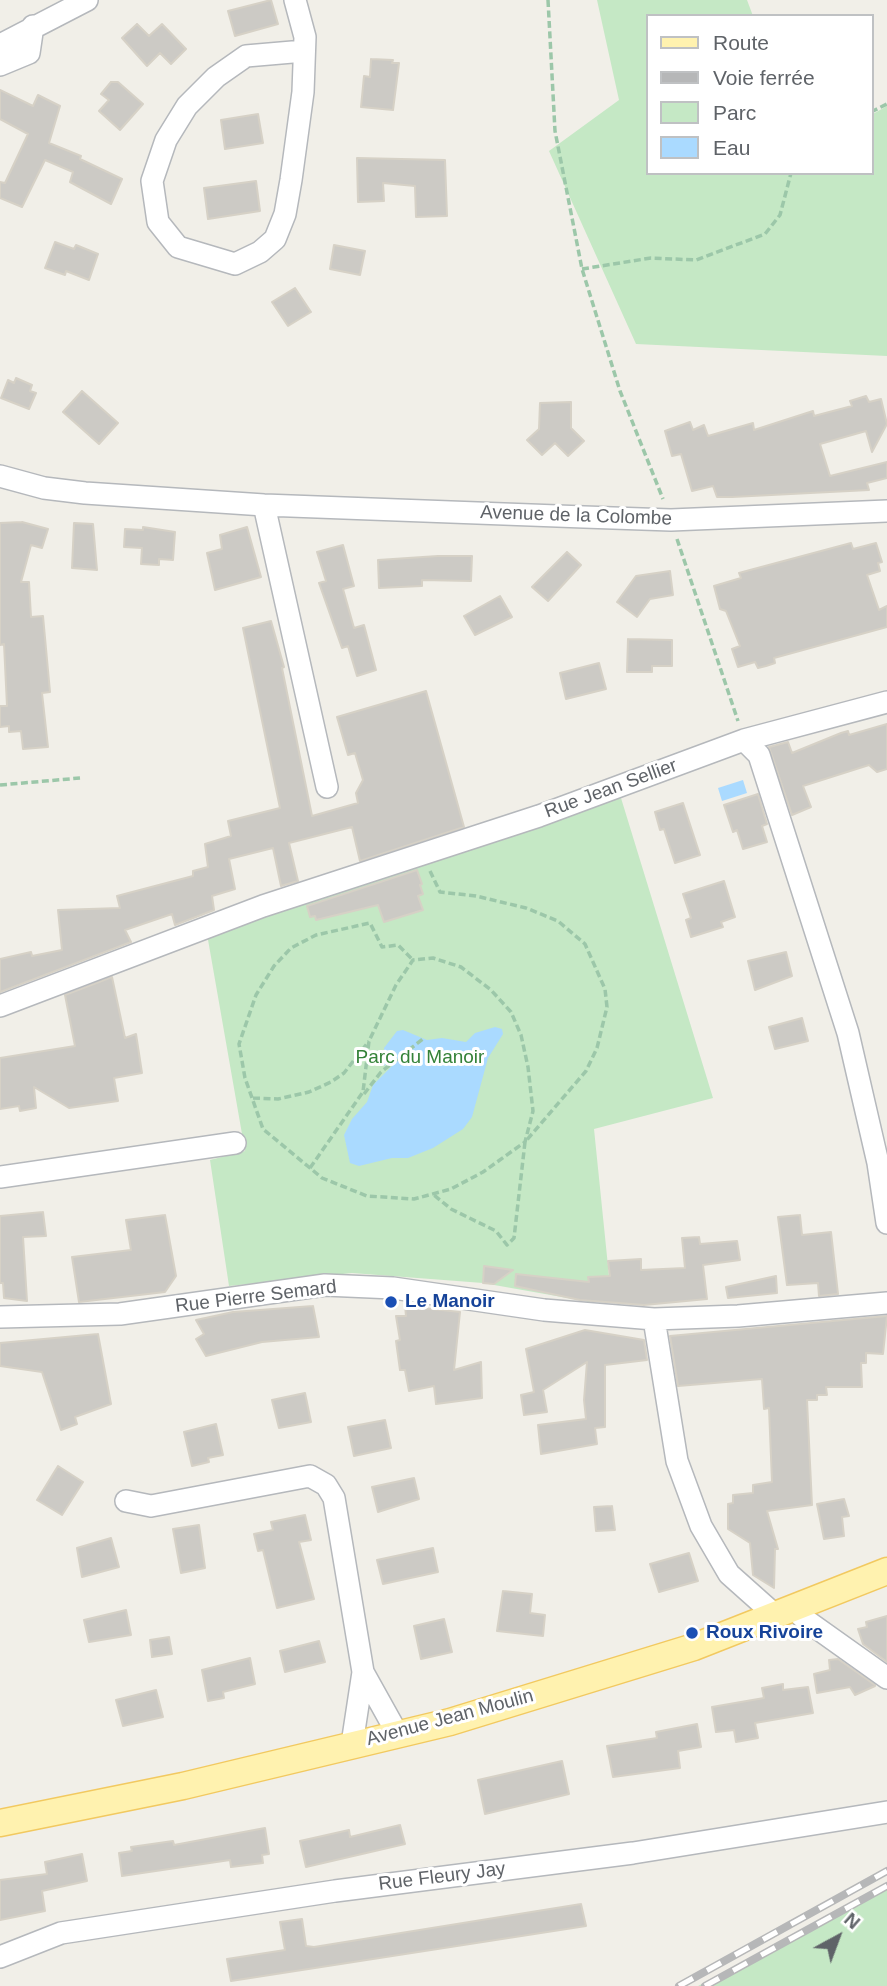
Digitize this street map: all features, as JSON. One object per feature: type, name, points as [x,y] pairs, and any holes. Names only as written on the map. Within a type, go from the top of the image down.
[{"type":"main road","name":"Avenue Jean Moulin","points":[[0,1823],[183,1786],[450,1722],[681,1651],[887,1571]]},
{"type":"street","points":[[0,45],[87,0]]},
{"type":"street","points":[[295,0],[304,37],[304,51],[303,92],[285,214],[275,239],[260,252],[235,264],[178,247],[158,222],[152,180],[166,140],[187,106],[216,77],[247,56],[304,51]]},
{"type":"street","points":[[0,65],[29,53],[33,26]]},
{"type":"street","name":"Avenue de la Colombe","points":[[0,476],[44,488],[85,493],[264,505],[671,520],[887,511]]},
{"type":"street","points":[[264,505],[327,787]]},
{"type":"street","name":"Rue Jean Sellier","points":[[0,1006],[70,982],[263,906],[539,816],[744,740],[887,702]]},
{"type":"street","points":[[744,740],[759,755],[848,1033],[878,1163],[887,1223]]},
{"type":"street","points":[[0,1177],[235,1143]]},
{"type":"street","name":"Rue Pierre Semard","points":[[0,1317],[120,1314],[325,1285],[393,1288],[544,1310],[654,1319],[738,1316],[887,1303]]},
{"type":"street","points":[[654,1319],[677,1461],[701,1527],[729,1574],[784,1611],[807,1621],[887,1678]]},
{"type":"street","points":[[126,1501],[150,1506],[310,1476],[326,1485],[334,1499],[363,1672],[352,1744]]},
{"type":"street","points":[[363,1672],[397,1733]]},
{"type":"street","name":"Rue Fleury Jay","points":[[0,1956],[61,1933],[335,1891],[633,1853],[887,1812]]},
{"type":"path","points":[[548,0],[555,131],[582,269],[620,391],[671,520],[744,740]]},
{"type":"path","points":[[582,269],[651,258],[696,260],[765,234],[780,215],[790,175]]},
{"type":"path","points":[[0,785],[80,778]]},
{"type":"path","points":[[413,960],[398,945],[382,947],[370,923],[316,935],[291,948],[274,966],[256,995],[239,1044],[244,1078],[263,1129],[323,1178],[368,1196],[414,1199],[434,1195],[483,1171],[525,1142],[564,1101],[586,1071],[605,1023],[605,989],[585,944],[558,920],[526,908],[476,896],[440,892],[421,854]]},
{"type":"path","points":[[413,960],[433,958],[461,967],[491,989],[511,1012],[521,1035],[533,1111],[525,1142],[514,1238],[507,1245],[496,1231],[451,1209],[434,1195]]},
{"type":"path","points":[[253,1098],[278,1099],[309,1092],[344,1073],[369,1041],[376,1023],[413,960]]},
{"type":"path","points":[[310,1168],[360,1097],[394,1061],[424,1038]]},
{"type":"path","points":[[360,1097],[370,1057],[369,1041]]},
{"type":"green space","points":[[597,0],[747,0],[752,14],[646,14],[646,175],[873,175],[873,114],[887,106],[887,356],[636,344],[549,151],[619,100]]},
{"type":"green space","name":"Parc du Manoir","points":[[621,798],[713,1098],[594,1129],[609,1276],[589,1277],[590,1302],[483,1283],[352,1273],[229,1286],[210,1160],[245,1151],[207,934],[305,898]]},
{"type":"green space","points":[[887,1887],[887,1986],[698,1986]]},
{"type":"water","points":[[743,780],[747,793],[722,801],[718,788]]},
{"type":"water","points":[[495,1027],[502,1029],[503,1034],[488,1058],[472,1117],[463,1129],[433,1148],[408,1158],[392,1158],[359,1166],[350,1163],[344,1135],[352,1119],[367,1102],[373,1085],[396,1062],[393,1058],[384,1066],[384,1048],[397,1031],[403,1030],[427,1040],[442,1038],[466,1042],[475,1033]]},
{"type":"building","points":[[271,0],[278,24],[235,36],[228,11]]},
{"type":"building","points":[[137,24],[149,36],[162,24],[186,49],[171,64],[160,53],[147,66],[122,38]]},
{"type":"building","points":[[371,59],[393,60],[392,63],[399,63],[393,110],[361,107],[364,76],[370,77]]},
{"type":"building","points":[[111,82],[118,82],[143,104],[120,130],[99,111],[109,100],[101,94]]},
{"type":"building","points":[[0,90],[33,106],[38,95],[60,106],[49,143],[81,156],[80,159],[122,179],[111,204],[70,182],[73,172],[45,160],[22,207],[0,198],[0,182],[5,183],[28,134],[0,119]]},
{"type":"building","points":[[258,114],[263,143],[225,149],[221,120]]},
{"type":"building","points":[[357,158],[445,160],[447,216],[416,217],[415,186],[383,183],[384,201],[358,202]]},
{"type":"building","points":[[256,181],[260,211],[208,219],[204,188]]},
{"type":"building","points":[[55,242],[74,249],[76,245],[98,254],[89,280],[66,271],[65,275],[45,268]]},
{"type":"building","points":[[334,245],[365,251],[360,275],[330,269]]},
{"type":"building","points":[[295,288],[311,312],[288,326],[272,302]]},
{"type":"building","points":[[16,378],[32,385],[30,391],[36,393],[29,409],[1,398],[8,380],[14,383]]},
{"type":"building","points":[[82,391],[118,423],[99,444],[63,412]]},
{"type":"building","points":[[866,396],[869,402],[881,399],[887,424],[872,452],[866,431],[820,444],[830,476],[887,462],[887,478],[867,483],[869,490],[732,497],[717,497],[713,486],[692,491],[681,454],[672,456],[665,431],[690,422],[693,430],[704,425],[708,436],[753,423],[754,430],[813,411],[814,416],[852,406],[850,401]]},
{"type":"building","points":[[571,402],[571,428],[584,441],[568,456],[555,443],[542,455],[527,440],[539,429],[540,403]]},
{"type":"building","points":[[22,522],[48,529],[42,548],[31,545],[21,582],[29,582],[31,617],[43,616],[50,692],[42,693],[48,747],[23,749],[21,731],[9,732],[9,726],[0,727],[0,706],[7,706],[4,644],[0,645],[0,523]]},
{"type":"building","points":[[74,523],[93,524],[97,570],[72,568]]},
{"type":"building","points":[[143,527],[175,532],[173,560],[159,559],[159,565],[141,564],[142,548],[124,547],[125,529],[143,530]]},
{"type":"building","points":[[247,527],[261,577],[215,590],[207,553],[222,549],[220,535]]},
{"type":"building","points":[[851,543],[853,549],[876,543],[882,562],[878,563],[880,571],[867,575],[879,610],[887,606],[887,627],[774,658],[775,663],[766,666],[758,668],[755,662],[738,667],[732,649],[740,646],[726,611],[720,609],[714,586],[741,578],[739,573]]},
{"type":"building","points":[[343,545],[354,586],[343,589],[354,628],[364,625],[376,670],[357,676],[348,646],[342,648],[319,583],[326,581],[317,552]]},
{"type":"building","points":[[567,552],[581,565],[548,601],[532,587]]},
{"type":"building","points":[[472,556],[471,581],[422,580],[422,586],[379,588],[378,560]]},
{"type":"building","points":[[670,571],[673,595],[650,599],[637,617],[617,602],[636,576]]},
{"type":"building","points":[[500,596],[512,617],[475,635],[464,616]]},
{"type":"building","points":[[271,621],[284,667],[282,668],[312,816],[358,803],[356,793],[363,780],[355,753],[348,755],[337,717],[426,691],[464,827],[360,861],[352,827],[289,843],[298,881],[281,886],[273,848],[229,859],[235,889],[212,896],[214,910],[175,925],[172,914],[125,930],[131,942],[0,992],[0,959],[31,952],[32,956],[62,950],[58,910],[120,908],[117,896],[193,876],[193,871],[208,867],[205,844],[231,836],[228,821],[280,808],[243,628]]},
{"type":"building","points":[[628,639],[672,640],[672,666],[652,666],[652,672],[627,672]]},
{"type":"building","points":[[599,663],[606,689],[566,699],[560,673]]},
{"type":"building","points":[[887,724],[887,769],[877,772],[869,765],[803,786],[811,807],[792,815],[769,747],[788,742],[792,753],[841,733],[848,731],[849,735]]},
{"type":"building","points":[[758,794],[767,824],[762,826],[767,842],[743,849],[737,830],[733,832],[724,805]]},
{"type":"building","points":[[683,803],[700,855],[675,863],[664,829],[660,830],[655,812]]},
{"type":"building","points":[[417,870],[423,894],[418,896],[423,910],[384,922],[378,905],[316,920],[315,916],[310,917],[307,906]]},
{"type":"building","points":[[724,881],[735,917],[721,922],[723,927],[691,937],[686,920],[691,918],[683,894]]},
{"type":"building","points":[[786,952],[792,976],[755,990],[748,961]]},
{"type":"building","points":[[112,977],[125,1038],[136,1034],[142,1073],[114,1078],[118,1101],[69,1108],[34,1087],[36,1108],[20,1111],[19,1106],[0,1109],[0,1058],[75,1046],[65,995]]},
{"type":"building","points":[[802,1018],[808,1041],[775,1049],[769,1027]]},
{"type":"building","points":[[43,1212],[46,1236],[23,1237],[27,1301],[4,1298],[3,1283],[0,1283],[0,1216]]},
{"type":"building","points":[[165,1215],[176,1276],[165,1292],[79,1302],[72,1257],[131,1250],[126,1220]]},
{"type":"building","points":[[800,1215],[802,1235],[831,1232],[838,1294],[819,1296],[818,1283],[787,1285],[778,1217]]},
{"type":"building","points":[[699,1237],[700,1244],[737,1241],[740,1260],[703,1265],[707,1299],[644,1305],[580,1300],[515,1286],[516,1274],[589,1282],[588,1277],[610,1276],[608,1261],[641,1259],[641,1270],[685,1268],[682,1238]]},
{"type":"building","points":[[484,1266],[513,1270],[494,1284],[483,1283]]},
{"type":"building","points":[[776,1276],[777,1293],[728,1298],[726,1287]]},
{"type":"building","points":[[313,1306],[319,1337],[262,1342],[206,1356],[196,1339],[204,1334],[196,1320],[233,1312]]},
{"type":"building","points":[[405,1306],[460,1312],[454,1370],[481,1362],[482,1398],[436,1404],[434,1386],[409,1391],[405,1370],[400,1370],[396,1341],[400,1340],[396,1316],[406,1316]]},
{"type":"building","points":[[887,1316],[883,1354],[866,1353],[866,1363],[861,1363],[862,1387],[826,1387],[827,1395],[817,1395],[817,1400],[807,1400],[812,1505],[767,1511],[778,1549],[775,1549],[774,1588],[753,1575],[750,1543],[728,1529],[728,1504],[733,1503],[733,1495],[753,1493],[753,1485],[772,1482],[769,1408],[764,1409],[762,1379],[678,1386],[670,1336]]},
{"type":"building","points":[[585,1330],[644,1340],[647,1360],[605,1365],[605,1427],[595,1428],[597,1444],[541,1454],[538,1425],[586,1419],[584,1400],[587,1362],[543,1390],[547,1412],[524,1415],[521,1395],[534,1392],[526,1349]]},
{"type":"building","points":[[98,1334],[111,1404],[75,1417],[77,1424],[61,1430],[42,1372],[0,1366],[0,1343]]},
{"type":"building","points":[[305,1393],[311,1422],[279,1428],[272,1400]]},
{"type":"building","points":[[385,1420],[391,1448],[354,1456],[348,1427]]},
{"type":"building","points":[[216,1424],[223,1455],[208,1458],[209,1462],[192,1466],[184,1432]]},
{"type":"building","points":[[58,1466],[83,1482],[62,1515],[37,1500]]},
{"type":"building","points":[[414,1478],[419,1499],[378,1512],[372,1487]]},
{"type":"building","points":[[844,1499],[849,1516],[842,1517],[844,1536],[824,1539],[817,1504]]},
{"type":"building","points":[[612,1506],[615,1530],[596,1531],[594,1507]]},
{"type":"building","points":[[305,1515],[311,1540],[299,1542],[314,1599],[277,1608],[263,1550],[258,1551],[254,1534],[273,1530],[271,1522]]},
{"type":"building","points":[[199,1525],[205,1568],[181,1573],[173,1529]]},
{"type":"building","points":[[111,1538],[119,1567],[82,1577],[77,1548]]},
{"type":"building","points":[[433,1548],[438,1572],[383,1584],[377,1560]]},
{"type":"building","points":[[689,1553],[698,1581],[659,1592],[650,1564]]},
{"type":"building","points":[[503,1591],[532,1594],[530,1613],[545,1615],[543,1636],[497,1631]]},
{"type":"building","points":[[126,1610],[131,1635],[89,1642],[84,1620]]},
{"type":"building","points":[[887,1616],[887,1662],[863,1644],[858,1629],[867,1627],[866,1622]]},
{"type":"building","points":[[444,1619],[452,1652],[421,1659],[414,1626]]},
{"type":"building","points":[[169,1637],[172,1654],[152,1657],[150,1640]]},
{"type":"building","points":[[319,1641],[325,1662],[285,1672],[280,1651]]},
{"type":"building","points":[[250,1658],[255,1684],[223,1692],[224,1698],[208,1701],[202,1670]]},
{"type":"building","points":[[838,1659],[875,1686],[855,1695],[850,1687],[817,1693],[814,1674],[830,1670],[829,1660]]},
{"type":"building","points":[[783,1684],[783,1690],[808,1687],[813,1713],[755,1723],[758,1738],[736,1742],[734,1730],[716,1732],[712,1707],[764,1698],[762,1688]]},
{"type":"building","points":[[156,1690],[163,1717],[123,1726],[116,1700]]},
{"type":"building","points":[[697,1724],[701,1747],[678,1751],[680,1768],[613,1777],[607,1746],[657,1738],[656,1732]]},
{"type":"building","points":[[562,1761],[569,1794],[485,1814],[478,1780]]},
{"type":"building","points":[[400,1825],[405,1844],[306,1867],[300,1841],[349,1830],[350,1837]]},
{"type":"building","points":[[265,1828],[269,1854],[262,1855],[263,1863],[231,1867],[230,1860],[122,1876],[119,1853],[132,1851],[131,1847],[173,1841],[174,1845]]},
{"type":"building","points":[[82,1854],[87,1881],[42,1891],[45,1911],[0,1920],[0,1880],[47,1874],[45,1862]]},
{"type":"building","points":[[581,1904],[586,1926],[231,1981],[227,1959],[285,1950],[280,1922],[302,1919],[306,1946],[314,1947]]},
{"type":"railway","points":[[679,1986],[887,1871]]},
{"type":"railway","points":[[705,1986],[887,1886]]},
{"type":"place","name":"Le Manoir","points":[[391,1302]]},
{"type":"place","name":"Roux Rivoire","points":[[692,1633]]}]
